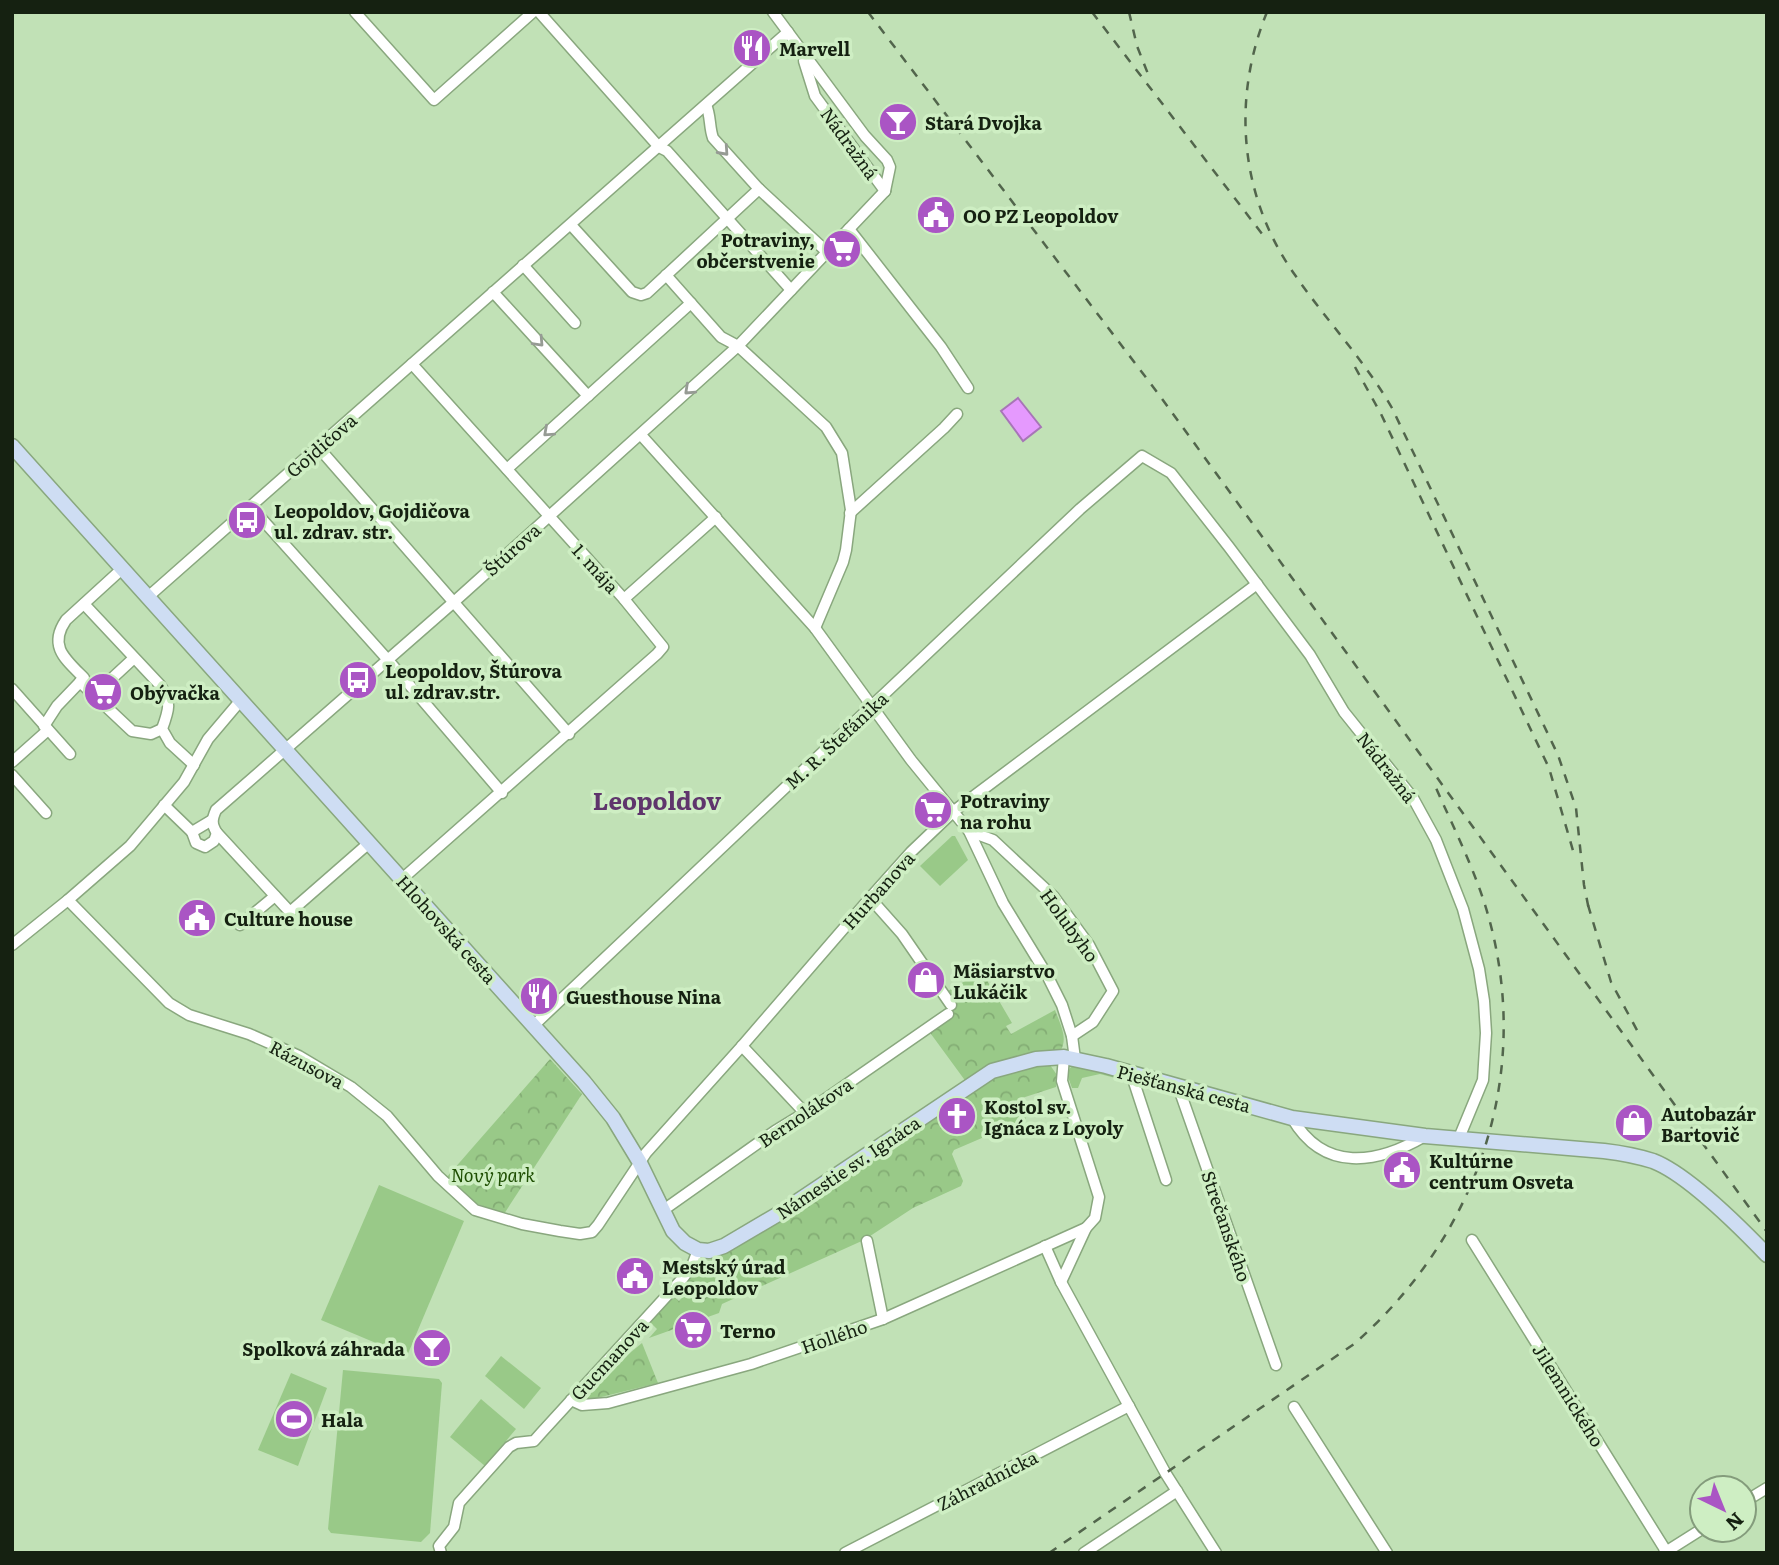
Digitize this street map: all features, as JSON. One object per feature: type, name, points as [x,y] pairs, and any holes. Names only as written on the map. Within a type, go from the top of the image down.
[{"type":"street","points":[[355,12],[434,100],[533,12]]},
{"type":"street","points":[[539,12],[791,290]]},
{"type":"street","name":"Nádražná","points":[[773,12],[865,136],[887,160],[890,167],[886,191]]},
{"type":"street","name":"Gojdičova","points":[[149,596],[788,32]]},
{"type":"street","name":"Nádražná","points":[[798,46],[816,96],[886,191]]},
{"type":"street","points":[[706,105],[713,138],[759,190],[826,251]]},
{"type":"street","points":[[571,225],[632,292],[641,295],[647,293],[759,190]]},
{"type":"street","name":"Štúrova","points":[[285,750],[738,346],[886,191]]},
{"type":"street","points":[[849,229],[941,347],[968,388]]},
{"type":"street","points":[[523,265],[575,323]]},
{"type":"street","points":[[666,275],[721,337],[738,346],[826,427],[842,453],[850,513],[844,562],[815,628]]},
{"type":"street","points":[[492,292],[588,396]]},
{"type":"street","points":[[507,469],[691,303]]},
{"type":"street","name":"1. mája","points":[[402,880],[569,734],[663,647],[624,599],[412,364]]},
{"type":"street","points":[[850,513],[957,414]]},
{"type":"street","name":"Holubyho","points":[[641,435],[815,628],[911,760],[969,831],[1003,903],[1047,975],[1062,1005],[1072,1036],[1062,1081],[1099,1196],[1095,1217],[1086,1228]]},
{"type":"street","points":[[318,447],[569,734]]},
{"type":"street","name":"Nádražná","points":[[1142,456],[1171,473],[1257,584],[1310,655],[1344,712],[1412,799],[1436,840],[1453,879],[1479,970],[1486,1033],[1483,1080],[1460,1138]]},
{"type":"street","name":"M. R. Štefánika","points":[[533,1026],[1080,509],[1142,456]]},
{"type":"street","name":"Hlohovská cesta","points":[[16,457],[149,596],[613,1118],[639,1161],[673,1231],[685,1243],[698,1250]]},
{"type":"street","points":[[251,507],[502,793]]},
{"type":"street","points":[[624,599],[716,517]]},
{"type":"street","points":[[12,762],[46,728],[57,706],[84,678],[60,652],[58,637],[66,620],[123,568]]},
{"type":"street","name":"Hurbanova","points":[[639,1161],[911,852],[954,811],[1257,584]]},
{"type":"street","points":[[80,682],[132,731],[150,734],[162,729],[170,708],[168,697],[84,604]]},
{"type":"street","points":[[107,683],[134,658]]},
{"type":"street","points":[[12,689],[70,754]]},
{"type":"street","points":[[12,945],[130,846],[184,782],[208,739],[241,701]]},
{"type":"street","points":[[162,729],[170,743],[194,765]]},
{"type":"street","points":[[285,750],[216,810],[212,820],[217,833],[290,912],[369,843]]},
{"type":"street","points":[[12,775],[46,813]]},
{"type":"street","points":[[164,805],[192,832],[197,843],[205,847],[214,841],[217,833]]},
{"type":"street","points":[[192,832],[212,820]]},
{"type":"street","name":"Holubyho","points":[[969,831],[993,840],[1054,897],[1089,945],[1102,970],[1113,992],[1093,1021],[1072,1036]]},
{"type":"street","points":[[240,925],[275,896]]},
{"type":"street","name":"Bernolákova","points":[[662,1211],[949,1010],[902,934],[870,898]]},
{"type":"street","name":"Rázusova","points":[[68,900],[169,1003],[189,1015],[249,1034],[299,1056],[351,1087],[387,1116],[438,1176],[475,1210],[522,1224],[559,1231],[580,1234],[592,1232],[639,1161]]},
{"type":"street","points":[[742,1046],[804,1112]]},
{"type":"street","name":"Piešťanská cesta","points":[[1069,1058],[1292,1118],[1425,1136],[1604,1151],[1655,1162],[1709,1201],[1767,1255]]},
{"type":"street","name":"Námestie sv. Ignáca","points":[[698,1250],[709,1251],[724,1246],[780,1213],[992,1071],[1036,1059],[1069,1058]]},
{"type":"street","points":[[1131,1073],[1166,1180]]},
{"type":"street","name":"Strečanského","points":[[1178,1086],[1276,1365]]},
{"type":"street","points":[[1292,1118],[1308,1141],[1341,1157],[1373,1158],[1401,1150],[1425,1136]]},
{"type":"street","points":[[1061,1282],[1086,1228]]},
{"type":"street","name":"Hollého","points":[[571,1400],[582,1405],[608,1403],[751,1364],[883,1319],[1086,1228]]},
{"type":"street","name":"Jilemnického","points":[[1472,1240],[1665,1552]]},
{"type":"street","points":[[867,1241],[883,1319]]},
{"type":"street","points":[[1045,1246],[1061,1282],[1166,1474],[1216,1553]]},
{"type":"street","name":"Gucmanova","points":[[437,1551],[454,1527],[459,1503],[516,1443],[534,1441],[683,1278],[692,1266],[698,1250]]},
{"type":"street","name":"Záhradnícka","points":[[845,1553],[1129,1406]]},
{"type":"street","points":[[1294,1406],[1387,1553]]},
{"type":"street","points":[[1084,1553],[1177,1491]]},
{"type":"street","points":[[1665,1552],[1688,1538]]},
{"type":"green space","points":[[955,836],[968,860],[940,886],[920,866]]},
{"type":"green space","points":[[978,965],[1012,1023],[1006,1026],[1011,1034],[1055,1010],[1064,1039],[1061,1051],[1050,1065],[1057,1075],[1056,1087],[1019,1099],[1026,1119],[954,1150],[952,1154],[963,1181],[961,1186],[913,1208],[864,1240],[722,1304],[719,1313],[649,1338],[657,1329],[650,1322],[673,1296],[679,1301],[689,1290],[687,1279],[702,1263],[722,1255],[782,1217],[807,1207],[834,1189],[842,1178],[972,1090],[931,1034],[931,1029],[943,1021],[952,1010],[948,991],[965,981],[961,974]]},
{"type":"green space","name":"Nový park","points":[[550,1059],[582,1094],[504,1214],[470,1201],[446,1178]]},
{"type":"green space","points":[[1076,1064],[1123,1080],[1100,1074],[1082,1078],[1078,1088],[1072,1088],[1067,1074]]},
{"type":"green space","points":[[379,1185],[464,1221],[407,1356],[321,1320]]},
{"type":"green space","points":[[642,1343],[658,1383],[589,1400],[587,1395]]},
{"type":"green space","points":[[501,1356],[541,1388],[524,1409],[485,1376]]},
{"type":"green space","points":[[343,1370],[439,1379],[442,1383],[430,1533],[421,1542],[331,1533],[328,1529]]},
{"type":"green space","name":"Hala","points":[[291,1373],[327,1388],[298,1466],[258,1450]]},
{"type":"green space","points":[[481,1399],[516,1429],[485,1466],[450,1437]]},
{"type":"shaded area","points":[[1018,398],[1041,427],[1023,441],[1001,411]]},
{"type":"railway","points":[[868,12],[1160,396],[1767,1232]]},
{"type":"railway","points":[[1092,12],[1266,239]]},
{"type":"railway","points":[[1129,12],[1137,46],[1150,79]]},
{"type":"railway","points":[[1267,12],[1248,79],[1246,114],[1252,181],[1262,214],[1295,275],[1370,374],[1392,408],[1558,755],[1576,808],[1590,915]]},
{"type":"railway","points":[[1355,367],[1381,414],[1549,768],[1574,854]]},
{"type":"railway","points":[[1049,1553],[1354,1344],[1396,1302],[1432,1256],[1461,1207],[1482,1154],[1497,1100],[1503,1043],[1502,985],[1491,926],[1480,891],[1436,788]]},
{"type":"railway","points":[[1588,905],[1611,982],[1638,1032]]},
{"type":"place","name":"Marvell","points":[[752,48]]},
{"type":"place","name":"Stará Dvojka","points":[[898,122]]},
{"type":"place","name":"OO PZ Leopoldov","points":[[936,215]]},
{"type":"place","name":"Potraviny, občerstvenie","points":[[842,249]]},
{"type":"place","name":"Leopoldov, Gojdičova ul. zdrav. str.","points":[[247,520]]},
{"type":"place","name":"Leopoldov, Štúrova ul. zdrav.str.","points":[[358,680]]},
{"type":"place","name":"Obývačka","points":[[103,692]]},
{"type":"place","name":"Potraviny na rohu","points":[[933,810]]},
{"type":"place","name":"Culture house","points":[[197,918]]},
{"type":"place","name":"Mäsiarstvo Lukáčik","points":[[926,980]]},
{"type":"place","name":"Guesthouse Nina","points":[[539,996]]},
{"type":"place","name":"Kostol sv. Ignáca z Loyoly","points":[[957,1116]]},
{"type":"place","name":"Autobazár Bartovič","points":[[1634,1123]]},
{"type":"place","name":"Kultúrne centrum Osveta","points":[[1402,1170]]},
{"type":"place","name":"Mestský úrad Leopoldov","points":[[635,1276]]},
{"type":"place","name":"Terno","points":[[693,1330]]},
{"type":"place","name":"Spolková záhrada","points":[[432,1348]]},
{"type":"place","name":"Hala","points":[[294,1419]]},
{"type":"district","name":"Leopoldov","points":[[657,799]]}]
